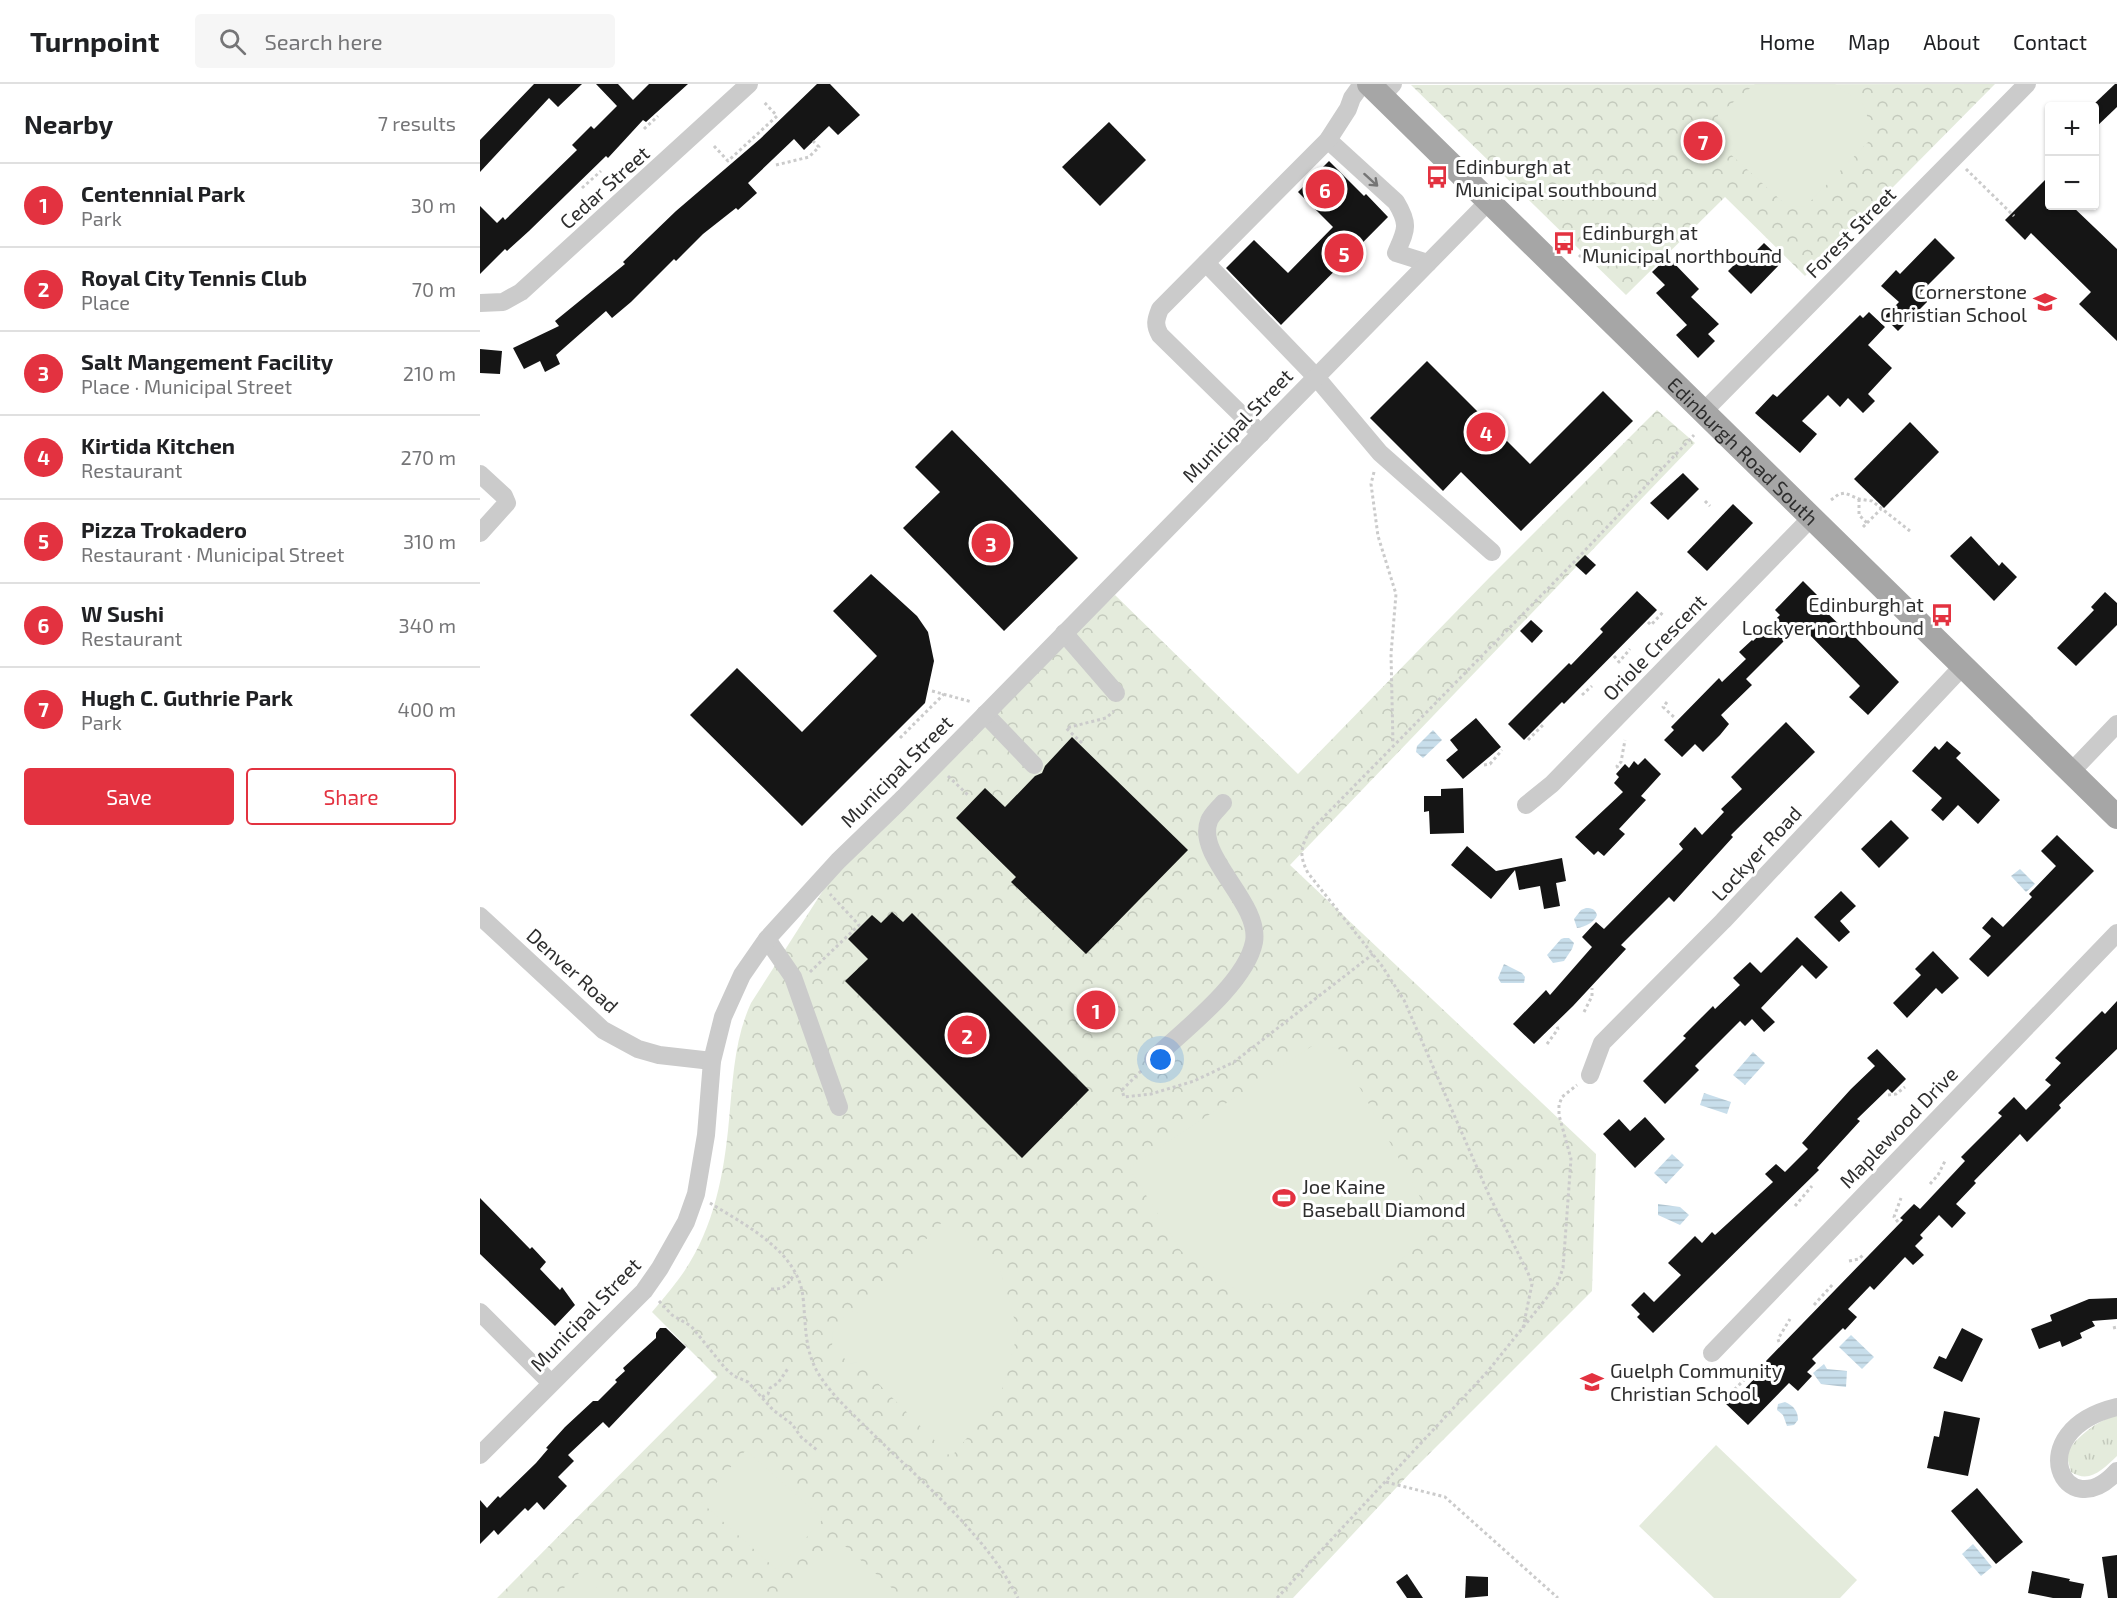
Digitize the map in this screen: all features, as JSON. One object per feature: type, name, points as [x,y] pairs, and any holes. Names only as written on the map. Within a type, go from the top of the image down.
[{"type":"main road","name":"Edinburgh Road South","points":[[1376,87],[2117,818]]},
{"type":"street","name":"Cedar Street","points":[[480,303],[503,303],[521,292],[749,84]]},
{"type":"street","name":"Forest Street","points":[[1704,411],[2027,84]]},
{"type":"street","points":[[1261,434],[1160,335],[1155,324],[1160,309],[1328,140],[1352,98],[1376,87]]},
{"type":"street","points":[[1328,140],[1396,202],[1401,210],[1406,230],[1396,253],[1428,263]]},
{"type":"street","name":"Municipal Street","points":[[480,1455],[644,1291],[674,1245],[696,1194],[706,1135],[712,1061],[723,1017],[742,975],[767,939],[981,708],[1064,633],[1489,201]]},
{"type":"street","points":[[1206,263],[1316,377],[1380,453],[1492,552]]},
{"type":"street","points":[[480,474],[504,496],[507,503],[480,533]]},
{"type":"street","name":"Oriole Crescent","points":[[1526,805],[1551,784],[1812,517]]},
{"type":"street","points":[[1064,633],[1116,700]]},
{"type":"street","name":"Lockyer Road","points":[[1590,1075],[1602,1043],[1723,921],[1963,666]]},
{"type":"street","points":[[981,708],[1034,765]]},
{"type":"street","points":[[2071,772],[2117,724]]},
{"type":"street","points":[[1153,1059],[1233,984],[1254,944],[1250,913],[1221,867],[1209,842],[1209,821],[1223,803]]},
{"type":"street","name":"Denver Road","points":[[480,916],[603,1030],[638,1049],[659,1055],[712,1061]]},
{"type":"street","name":"Maplewood Drive","points":[[1712,1353],[2117,933]]},
{"type":"street","points":[[767,939],[794,977],[839,1107]]},
{"type":"street","points":[[480,1312],[551,1383]]},
{"type":"street","points":[[2117,1407],[2094,1416],[2072,1430],[2060,1447],[2059,1461],[2059,1469],[2065,1480],[2085,1490],[2107,1483],[2117,1472]]},
{"type":"path","points":[[714,146],[728,161],[761,131],[777,116],[763,101]]},
{"type":"path","points":[[644,129],[658,116]]},
{"type":"path","points":[[776,165],[809,157],[819,147],[813,141]]},
{"type":"path","points":[[1955,158],[2014,216]]},
{"type":"path","points":[[582,188],[601,171]]},
{"type":"path","points":[[1523,1329],[1532,1284],[1489,1195],[1404,1000],[1373,954],[1308,873],[1301,850],[1311,830],[1575,561],[1694,435]]},
{"type":"path","points":[[1380,453],[1371,484],[1378,536],[1396,594],[1391,654],[1394,688],[1394,744]]},
{"type":"path","points":[[1831,500],[1845,493],[1872,501],[1910,531]]},
{"type":"path","points":[[1859,499],[1859,515],[1867,523]]},
{"type":"path","points":[[1705,501],[1710,506]]},
{"type":"path","points":[[1861,529],[1881,509]]},
{"type":"path","points":[[1648,622],[1651,625],[1664,611]]},
{"type":"path","points":[[1614,656],[1619,662],[1630,649]]},
{"type":"path","points":[[1582,695],[1592,686]]},
{"type":"path","points":[[932,691],[981,708]]},
{"type":"path","points":[[900,738],[944,694]]},
{"type":"path","points":[[1082,743],[1066,728],[1106,718],[1116,700]]},
{"type":"path","points":[[1667,702],[1663,707],[1674,717]]},
{"type":"path","points":[[1528,740],[1543,724]]},
{"type":"path","points":[[1618,768],[1625,740]]},
{"type":"path","points":[[1484,765],[1490,764],[1502,750]]},
{"type":"path","points":[[948,776],[969,796]]},
{"type":"path","points":[[796,985],[859,925],[818,883]]},
{"type":"path","points":[[1153,1059],[1122,1090],[1124,1098],[1150,1094],[1194,1081],[1234,1062],[1373,954]]},
{"type":"path","points":[[1584,1012],[1592,996],[1592,988]]},
{"type":"path","points":[[1547,1044],[1558,1029],[1556,1024]]},
{"type":"path","points":[[1277,1598],[1488,1371],[1557,1285],[1563,1268],[1571,1159],[1559,1115],[1559,1105],[1562,1097],[1590,1075]]},
{"type":"path","points":[[1888,1095],[1896,1094],[1905,1087]]},
{"type":"path","points":[[1930,1184],[1946,1160]]},
{"type":"path","points":[[1795,1206],[1812,1186]]},
{"type":"path","points":[[696,1194],[748,1225],[765,1239],[795,1273],[803,1295],[807,1344],[819,1374],[843,1405],[962,1522],[998,1566],[1018,1598]]},
{"type":"path","points":[[1898,1222],[1894,1217],[1901,1198]]},
{"type":"path","points":[[1849,1261],[1859,1259],[1863,1254]]},
{"type":"path","points":[[771,1288],[786,1287],[795,1273]]},
{"type":"path","points":[[1814,1305],[1833,1284]]},
{"type":"path","points":[[659,1300],[672,1315],[691,1326],[725,1368],[734,1376],[748,1382],[773,1410],[792,1424],[801,1437],[817,1450]]},
{"type":"path","points":[[1779,1342],[1779,1335],[1790,1319]]},
{"type":"path","points":[[762,1397],[778,1383],[789,1367]]},
{"type":"path","points":[[1726,1398],[1756,1368]]},
{"type":"path","points":[[1386,1482],[1445,1497],[1558,1598]]},
{"type":"green space","points":[[1755,84],[1835,84],[1864,105],[1873,137],[1805,207],[1787,206],[1716,141],[1718,115]]},
{"type":"green space","points":[[1995,84],[1805,276],[1725,197],[1626,295],[1411,85]]},
{"type":"green space","points":[[1657,410],[1695,443],[1290,865],[1596,1154],[1592,1291],[1411,1472],[1293,1598],[497,1598],[717,1377],[652,1312],[690,1262],[715,1204],[724,1162],[738,1046],[751,1003],[863,828],[1115,595],[1298,774]]},
{"type":"green space","name":"Joe Kaine Baseball Diamond","points":[[1315,1044],[1338,1048],[1437,1228],[1353,1301],[1256,1304],[1181,1251],[1129,1168]]},
{"type":"green space","points":[[943,1221],[1000,1269],[1018,1332],[999,1400],[951,1457],[857,1362],[850,1364],[832,1346],[833,1332],[848,1311],[858,1313]]},
{"type":"green space","points":[[2117,1415],[2117,1456],[2090,1476],[2071,1472],[2066,1453],[2071,1446],[2095,1425]]},
{"type":"green space","points":[[1716,1445],[1857,1580],[1840,1598],[1714,1598],[1639,1526]]},
{"type":"green space","points":[[746,1450],[823,1519],[777,1570],[700,1501]]},
{"type":"green space","points":[[836,1538],[903,1598],[801,1598],[790,1588]]},
{"type":"green space","points":[[581,1571],[607,1598],[554,1598]]},
{"type":"green space","points":[[738,1571],[765,1598],[711,1598]]},
{"type":"water","points":[[1433,730],[1442,740],[1423,758],[1416,752],[1417,746]]},
{"type":"water","points":[[2020,869],[2035,884],[2026,892],[2011,876]]},
{"type":"water","points":[[1586,908],[1594,910],[1596,918],[1589,924],[1577,928],[1574,919],[1581,910]]},
{"type":"water","points":[[1564,938],[1569,938],[1574,943],[1572,949],[1564,961],[1553,963],[1547,955]]},
{"type":"water","points":[[1504,964],[1522,973],[1525,977],[1524,983],[1501,983],[1498,978]]},
{"type":"water","points":[[1753,1052],[1765,1063],[1745,1085],[1733,1075]]},
{"type":"water","points":[[1704,1093],[1731,1102],[1727,1114],[1700,1105]]},
{"type":"water","points":[[1672,1154],[1684,1165],[1666,1184],[1654,1173]]},
{"type":"water","points":[[1658,1204],[1680,1207],[1689,1215],[1680,1225],[1658,1215]]},
{"type":"water","points":[[1851,1335],[1874,1357],[1862,1369],[1839,1347]]},
{"type":"water","points":[[1824,1364],[1827,1369],[1847,1371],[1846,1387],[1821,1384],[1813,1373]]},
{"type":"water","points":[[1785,1402],[1796,1411],[1798,1420],[1794,1425],[1787,1426],[1783,1415],[1777,1410],[1778,1404]]},
{"type":"water","points":[[1973,1544],[1992,1567],[1981,1576],[1962,1554]]},
{"type":"building","points":[[534,84],[582,84],[558,107],[549,98],[480,172],[480,140]]},
{"type":"building","points":[[596,84],[618,84],[633,100],[649,84],[688,84],[646,122],[643,120],[608,158],[606,156],[529,231],[507,251],[505,249],[480,274],[480,206],[497,223],[503,217],[505,220],[577,150],[572,145],[591,126],[594,129],[617,106]]},
{"type":"building","points":[[817,84],[830,84],[860,115],[838,135],[829,126],[804,150],[794,139],[748,183],[757,193],[738,210],[736,208],[703,234],[676,261],[674,259],[612,318],[606,311],[556,355],[560,364],[545,372],[540,361],[524,369],[513,348],[559,326],[555,321],[625,264],[623,262],[676,211],[760,139]]},
{"type":"building","points":[[2117,84],[2117,107],[2099,124],[2099,102],[2096,102]]},
{"type":"building","points":[[1109,122],[1146,160],[1100,206],[1062,167]]},
{"type":"building","points":[[1329,161],[1388,217],[1281,325],[1226,268],[1254,240],[1288,273],[1333,227],[1298,192]]},
{"type":"building","points":[[2045,180],[2045,210],[2076,210],[2117,249],[2117,341],[2079,304],[2091,292],[2031,233],[2025,240],[2005,220]]},
{"type":"building","points":[[1935,238],[1955,258],[1920,293],[1927,302],[1898,331],[1884,317],[1899,302],[1881,286],[1896,270],[1900,274]]},
{"type":"building","points":[[1764,243],[1783,261],[1751,294],[1728,271],[1740,259],[1744,263]]},
{"type":"building","points":[[1668,257],[1699,289],[1691,297],[1719,324],[1708,334],[1715,341],[1698,358],[1676,335],[1687,325],[1656,293],[1665,285],[1652,272]]},
{"type":"building","points":[[1869,312],[1885,327],[1868,345],[1892,368],[1868,394],[1875,401],[1863,413],[1848,398],[1840,407],[1828,395],[1802,421],[1817,434],[1800,453],[1755,413],[1773,394],[1777,397],[1860,315],[1863,318]]},
{"type":"building","points":[[480,349],[502,351],[500,374],[480,373]]},
{"type":"building","points":[[1427,361],[1530,464],[1603,391],[1633,421],[1521,531],[1461,472],[1443,491],[1370,418]]},
{"type":"building","points":[[1910,422],[1939,452],[1884,508],[1854,479]]},
{"type":"building","points":[[952,430],[1078,558],[1004,631],[903,528],[940,492],[915,467]]},
{"type":"building","points":[[1683,473],[1699,489],[1668,520],[1650,503]]},
{"type":"building","points":[[1733,504],[1753,523],[1707,571],[1687,552]]},
{"type":"building","points":[[1971,536],[1999,566],[2002,562],[2017,577],[1994,601],[1950,556]]},
{"type":"building","points":[[1585,555],[1596,565],[1586,575],[1575,565]]},
{"type":"building","points":[[871,574],[917,616],[928,632],[934,661],[925,703],[802,826],[690,715],[737,668],[802,732],[877,656],[833,611]]},
{"type":"building","points":[[1803,581],[1820,598],[1816,602],[1853,638],[1855,637],[1899,682],[1868,715],[1849,697],[1860,686],[1800,625],[1746,679],[1752,685],[1721,715],[1729,724],[1720,735],[1703,752],[1695,744],[1682,757],[1664,740],[1674,730],[1671,727],[1719,678],[1722,682],[1746,659],[1739,652],[1780,615],[1775,610]]},
{"type":"building","points":[[1637,591],[1657,610],[1564,704],[1562,702],[1524,740],[1508,724],[1569,663],[1571,665],[1603,632],[1600,629]]},
{"type":"building","points":[[2105,592],[2117,603],[2117,625],[2076,666],[2057,648],[2094,610],[2091,607]]},
{"type":"building","points":[[1531,620],[1543,631],[1532,643],[1520,631]]},
{"type":"building","points":[[1476,718],[1501,747],[1463,779],[1446,760],[1458,750],[1450,740]]},
{"type":"building","points":[[1786,722],[1815,752],[1731,835],[1733,837],[1674,902],[1669,897],[1621,945],[1626,949],[1534,1044],[1513,1024],[1546,990],[1550,995],[1592,947],[1582,937],[1596,922],[1604,929],[1683,849],[1679,844],[1695,827],[1702,835],[1724,812],[1721,809],[1742,789],[1731,777]]},
{"type":"building","points":[[1072,737],[1188,850],[1086,954],[1011,882],[1016,877],[956,818],[985,788],[1005,807],[1035,776],[1042,773],[1045,766]]},
{"type":"building","points":[[1947,741],[1961,753],[1956,758],[2000,800],[1978,824],[1958,805],[1943,821],[1931,810],[1942,798],[1912,771],[1935,746],[1939,750]]},
{"type":"building","points":[[1645,758],[1661,774],[1641,796],[1646,800],[1619,829],[1625,834],[1604,856],[1598,851],[1594,855],[1575,837],[1623,792],[1614,783],[1619,777],[1616,774],[1625,764],[1629,768],[1634,761],[1638,765]]},
{"type":"building","points":[[1463,788],[1464,833],[1430,834],[1429,811],[1424,812],[1424,796],[1441,796],[1441,789]]},
{"type":"building","points":[[1891,820],[1909,838],[1879,868],[1861,849]]},
{"type":"building","points":[[2057,835],[2094,871],[1988,977],[1969,959],[1991,936],[1982,928],[1992,917],[2003,927],[2032,897],[2029,894],[2056,866],[2041,851]]},
{"type":"building","points":[[1467,846],[1496,871],[1562,858],[1566,881],[1556,883],[1560,906],[1544,909],[1540,886],[1519,890],[1515,870],[1491,899],[1451,865]]},
{"type":"building","points":[[1841,891],[1856,906],[1840,921],[1850,932],[1839,942],[1814,917]]},
{"type":"building","points":[[892,912],[903,922],[912,913],[1089,1090],[1022,1158],[845,981],[868,959],[848,939],[872,915],[881,923]]},
{"type":"building","points":[[1797,937],[1828,967],[1816,979],[1802,965],[1761,1008],[1775,1022],[1764,1032],[1752,1019],[1745,1026],[1740,1021],[1695,1066],[1699,1070],[1665,1104],[1643,1081],[1686,1038],[1683,1036],[1713,1006],[1715,1009],[1740,985],[1733,978],[1750,962],[1761,973]]},
{"type":"building","points":[[1933,951],[1959,978],[1942,994],[1936,988],[1907,1018],[1893,1003],[1921,975],[1915,969]]},
{"type":"building","points":[[2117,1001],[2117,1049],[2059,1105],[2061,1108],[2027,1142],[2020,1134],[1974,1181],[1976,1183],[1956,1204],[1966,1213],[1952,1228],[1939,1215],[1920,1235],[1923,1238],[1915,1246],[1924,1255],[1913,1265],[1905,1257],[1874,1290],[1870,1286],[1848,1309],[1857,1317],[1812,1359],[1816,1363],[1807,1372],[1812,1376],[1798,1391],[1789,1383],[1748,1425],[1725,1403],[1738,1390],[1741,1393],[1768,1364],[1766,1361],[1903,1220],[1900,1218],[1914,1204],[1920,1209],[1965,1161],[1961,1157],[2002,1116],[1998,1113],[2014,1097],[2026,1110],[2051,1085],[2045,1080],[2061,1063],[2055,1058],[2102,1011],[2105,1014]]},
{"type":"building","points":[[1877,1049],[1906,1079],[1892,1093],[1888,1089],[1857,1119],[1860,1121],[1817,1168],[1819,1170],[1653,1333],[1637,1317],[1640,1314],[1631,1305],[1644,1292],[1654,1302],[1681,1275],[1668,1263],[1695,1236],[1702,1243],[1712,1232],[1715,1235],[1773,1182],[1765,1174],[1776,1164],[1785,1172],[1808,1149],[1802,1143],[1875,1066],[1867,1058]]},
{"type":"building","points":[[1645,1117],[1665,1139],[1635,1168],[1603,1134],[1619,1119],[1630,1131]]},
{"type":"building","points":[[480,1198],[530,1249],[532,1247],[546,1262],[540,1269],[560,1290],[562,1287],[575,1305],[555,1326],[480,1254]]},
{"type":"building","points":[[2117,1298],[2117,1319],[2092,1321],[2095,1326],[2080,1333],[2082,1338],[2062,1347],[2060,1341],[2039,1349],[2031,1329],[2052,1321],[2050,1315],[2089,1299]]},
{"type":"building","points":[[660,1328],[666,1328],[686,1347],[609,1428],[603,1422],[568,1455],[574,1461],[558,1477],[567,1486],[544,1510],[537,1502],[528,1511],[525,1508],[498,1535],[494,1530],[480,1544],[480,1500],[487,1508],[498,1496],[500,1498],[536,1463],[565,1427],[593,1401],[598,1401],[617,1382],[615,1380],[625,1371],[623,1368],[656,1338],[656,1333]]},
{"type":"building","points":[[1962,1328],[1983,1339],[1962,1382],[1933,1368],[1939,1356],[1946,1359]]},
{"type":"building","points":[[1944,1411],[1980,1418],[1968,1476],[1927,1468],[1934,1436],[1939,1437]]},
{"type":"building","points":[[1977,1488],[2023,1542],[1996,1564],[1951,1511]]},
{"type":"building","points":[[2117,1555],[2117,1598],[2108,1598],[2102,1557]]},
{"type":"building","points":[[2032,1571],[2084,1584],[2081,1598],[2053,1598],[2028,1593]]},
{"type":"building","points":[[1407,1574],[1423,1598],[1407,1598],[1396,1582]]},
{"type":"building","points":[[1466,1576],[1488,1577],[1488,1596],[1465,1598]]},
{"type":"place","name":"Hugh C. Guthrie Park","points":[[1703,141]]},
{"type":"place","name":"Edinburgh at Municipal southbound","points":[[1437,177]]},
{"type":"place","name":"W Sushi","points":[[1325,189]]},
{"type":"place","name":"Edinburgh at Municipal northbound","points":[[1564,243]]},
{"type":"place","name":"Pizza Trokadero","points":[[1344,253]]},
{"type":"place","name":"Cornerstone Christian School","points":[[2045,302]]},
{"type":"place","name":"Kirtida Kitchen","points":[[1486,432]]},
{"type":"place","name":"Salt Mangement Facility","points":[[991,543]]},
{"type":"place","name":"Edinburgh at Lockyer northbound","points":[[1942,615]]},
{"type":"place","name":"Centennial Park","points":[[1096,1010]]},
{"type":"place","name":"Royal City Tennis Club","points":[[967,1035]]},
{"type":"place","name":"Joe Kaine Baseball Diamond","points":[[1284,1198]]},
{"type":"place","name":"Guelph Community Christian School","points":[[1592,1382]]}]
